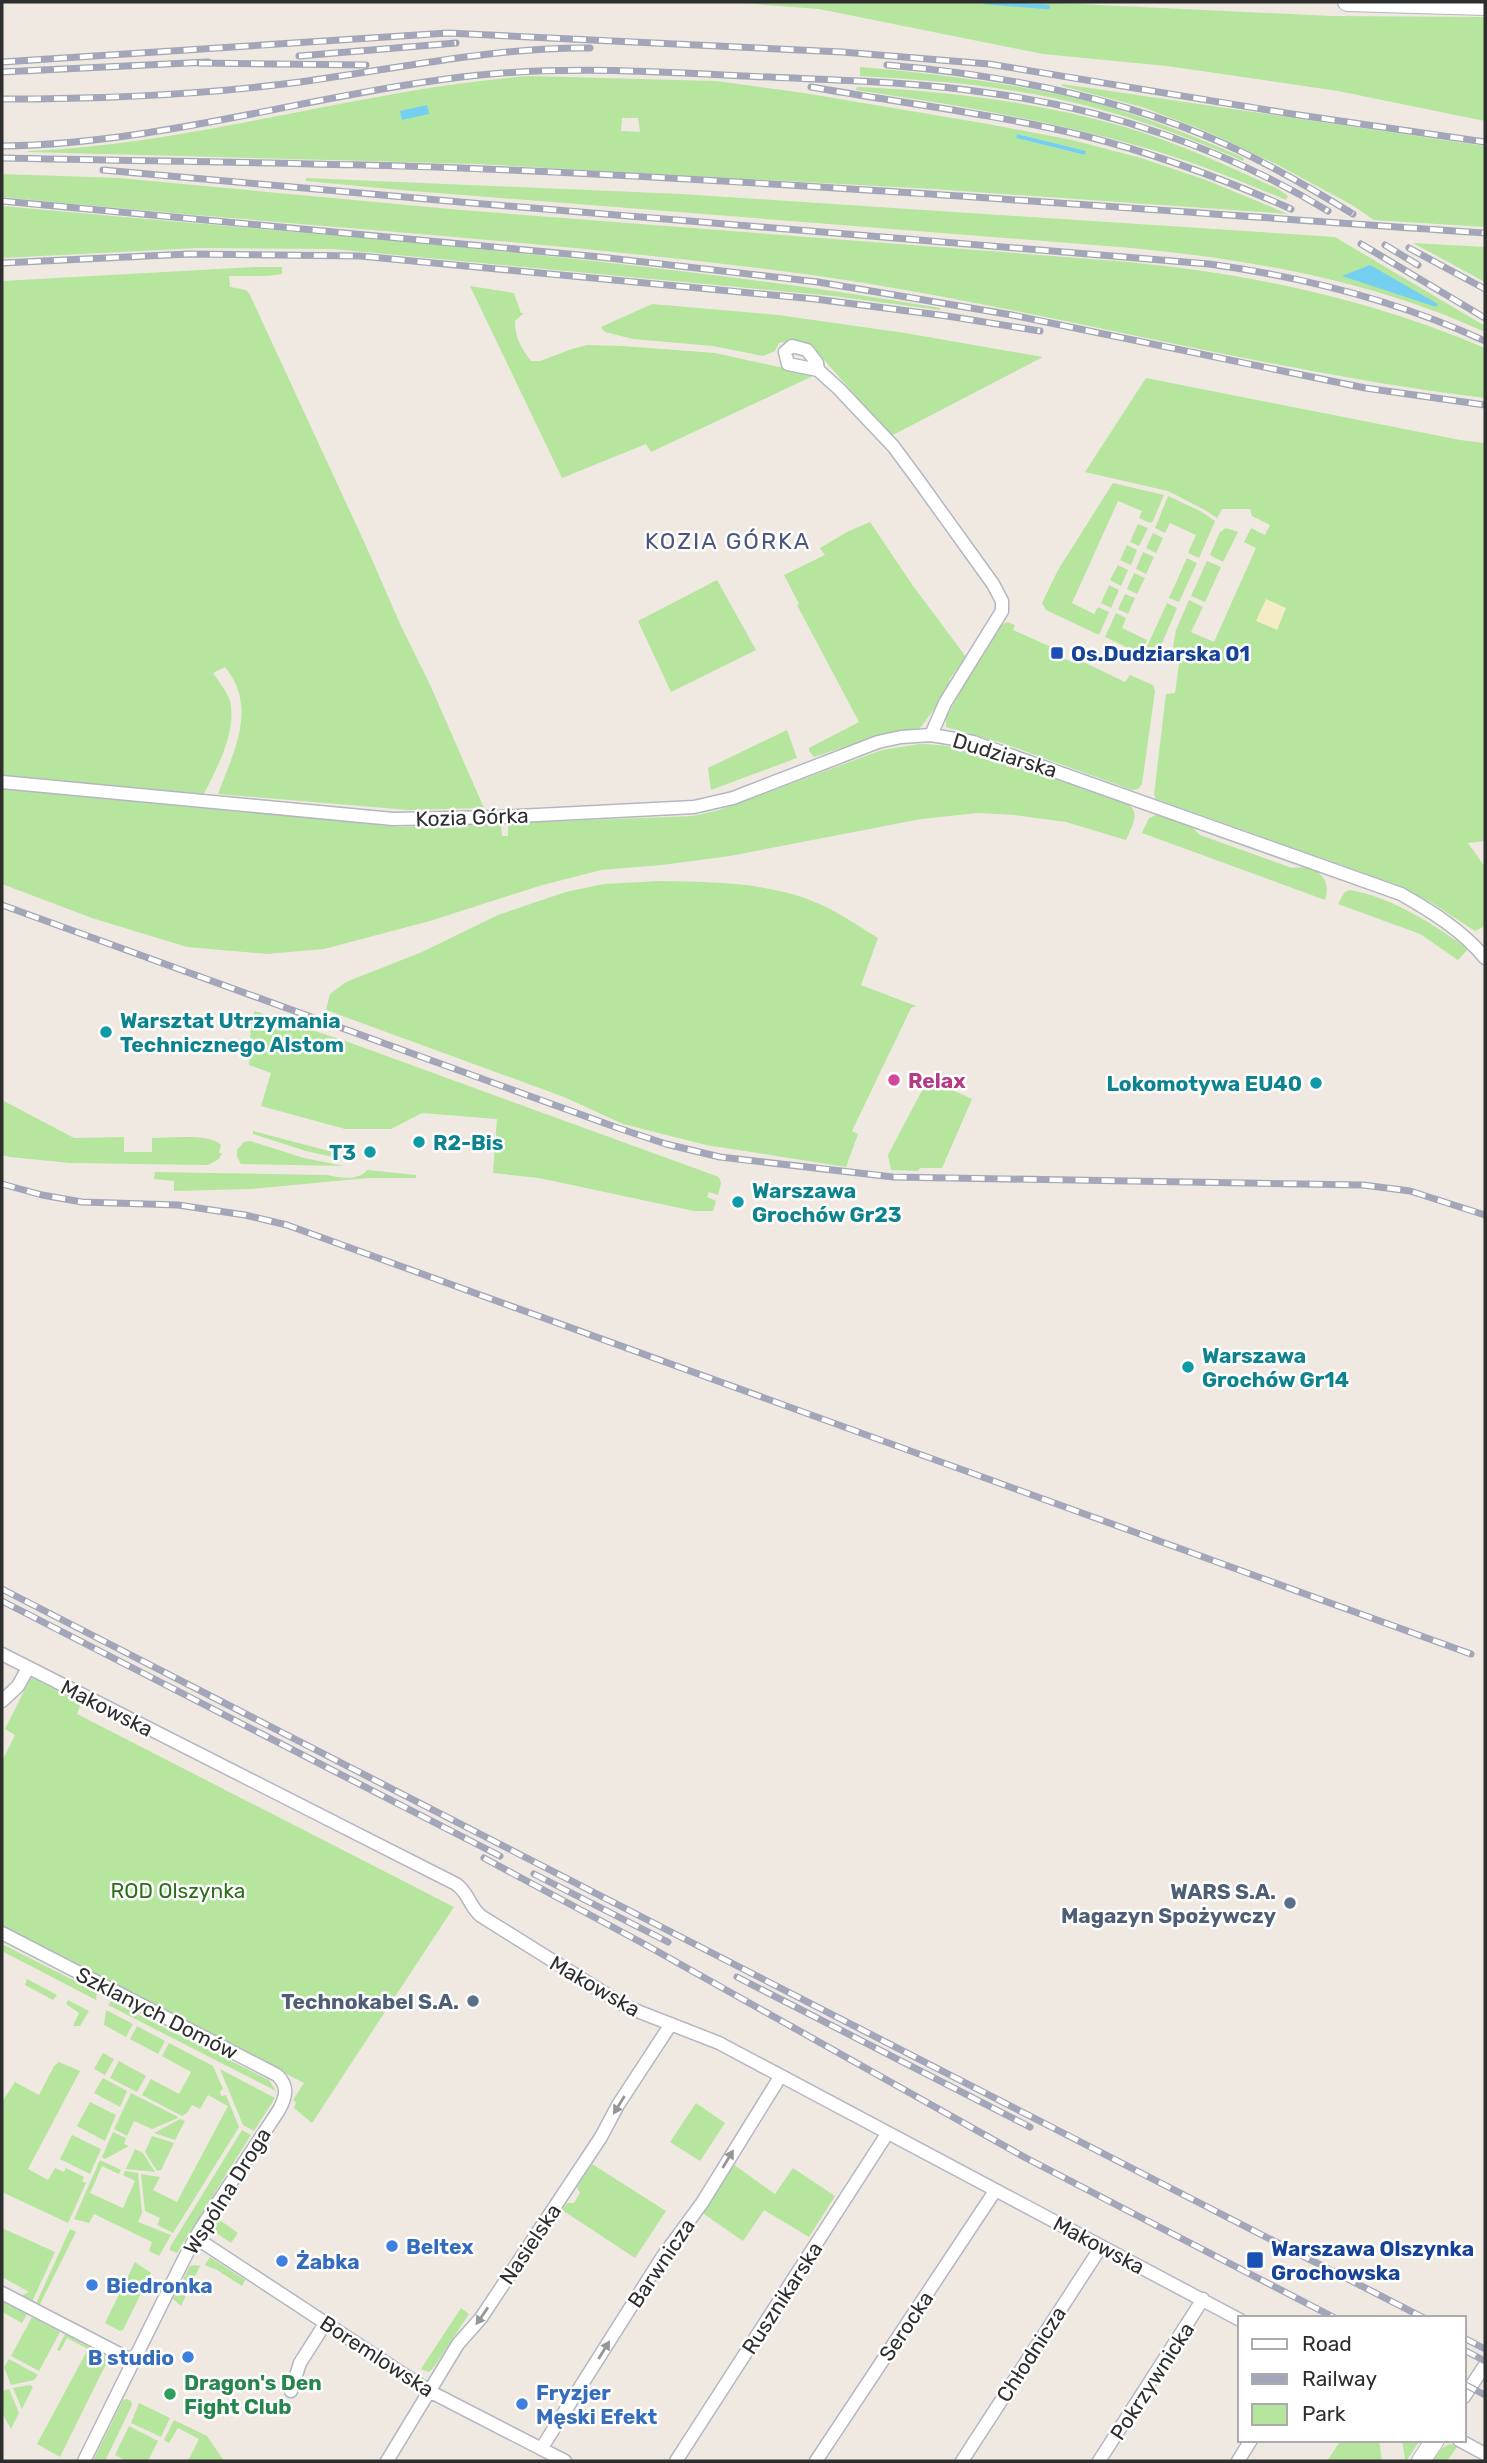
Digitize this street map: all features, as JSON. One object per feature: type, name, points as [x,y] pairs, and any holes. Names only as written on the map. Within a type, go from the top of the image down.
[{"type":"main road","points":[[1347,2],[1485,6]]},
{"type":"main road","points":[[1421,2461],[1434,2442]]},
{"type":"street","name":"Dudziarska","points":[[818,370],[893,446],[961,537],[1002,601],[1002,611],[945,703],[931,735],[973,742],[1013,755],[1401,894],[1433,912],[1478,948],[1485,958]]},
{"type":"street","name":"Kozia Górka","points":[[2,782],[393,819],[500,817],[694,807],[733,799],[878,742],[931,735]]},
{"type":"street","name":"Makowska","points":[[2,1654],[456,1884],[468,1894],[473,1908],[481,1916],[627,2007],[719,2043],[1238,2319]]},
{"type":"street","points":[[2,1701],[18,1686],[28,1668]]},
{"type":"street","name":"Szklanych Domów","points":[[2,1933],[277,2075],[283,2080],[286,2092],[279,2110]]},
{"type":"street","name":"Nasielska","points":[[387,2461],[458,2344],[481,2318],[671,2024]]},
{"type":"street","name":"Barwnicza","points":[[541,2449],[663,2256],[702,2203],[780,2077]]},
{"type":"street","name":"Wspólna Droga","points":[[83,2461],[196,2238],[279,2110]]},
{"type":"street","name":"Rusznikarska","points":[[677,2461],[887,2134]]},
{"type":"street","name":"Serocka","points":[[816,2461],[995,2191]]},
{"type":"street","name":"Boremlowska","points":[[196,2238],[429,2392],[565,2461]]},
{"type":"street","name":"Chłodnicza","points":[[961,2461],[1101,2246]]},
{"type":"street","points":[[2,2293],[133,2361]]},
{"type":"street","name":"Pokrzywnicka","points":[[1099,2461],[1203,2299]]},
{"type":"street","points":[[291,2391],[300,2363],[326,2322]]},
{"type":"street","points":[[1466,2394],[1485,2365]]},
{"type":"street","points":[[1238,2461],[1250,2442]]},
{"type":"street","points":[[1463,2442],[1485,2454]]},
{"type":"green space","points":[[726,2],[1036,2],[1331,16],[1485,17],[1485,121],[1338,91],[1167,66],[1043,54],[819,9]]},
{"type":"green space","points":[[860,67],[980,81],[1070,97],[1154,122],[1244,158],[1243,161],[1157,127],[1099,109],[1009,90],[860,76]]},
{"type":"green space","points":[[529,76],[716,81],[804,93],[1072,140],[1141,158],[1206,180],[1288,214],[933,189],[477,164],[28,152],[154,138],[466,83]],"holes":[[[622,118],[638,118],[640,132],[621,131]],[[1017,134],[1085,151],[1085,155],[1016,138]]]},
{"type":"green space","points":[[1062,84],[1485,146],[1485,227],[1374,220],[1278,165],[1208,132],[1142,107]]},
{"type":"green space","points":[[857,87],[992,99],[1092,118],[1145,133],[1222,163],[1288,196],[1286,200],[1192,163],[1066,127],[856,90]]},
{"type":"green space","points":[[2,174],[119,178],[461,210],[1116,261],[1211,272],[1350,301],[1441,330],[1485,348],[1485,398],[1307,370],[952,299],[774,270],[581,249],[2,197]]},
{"type":"green space","points":[[306,178],[681,194],[1335,237],[1485,326],[1485,332],[1443,314],[1356,286],[1268,266],[1178,253],[412,191],[306,181]]},
{"type":"green space","points":[[2,206],[590,261],[824,290],[940,310],[833,296],[333,249],[199,248],[2,258]]},
{"type":"green space","points":[[1413,243],[1485,247],[1485,282]]},
{"type":"green space","points":[[282,267],[282,274],[229,276],[230,287],[246,290],[250,295],[484,808],[408,810],[218,794],[236,745],[242,713],[235,682],[225,667],[213,673],[230,701],[231,725],[215,773],[204,794],[2,776],[2,281]]},
{"type":"green space","points":[[470,286],[514,293],[521,313],[524,313],[515,321],[517,338],[531,361],[540,361],[587,345],[622,346],[715,353],[815,375],[651,452],[646,444],[562,478]]},
{"type":"green space","points":[[652,304],[778,315],[905,333],[1043,357],[891,436],[811,345],[795,341],[779,343],[775,351],[763,356],[713,346],[633,339],[605,332],[601,327]]},
{"type":"green space","points":[[1146,378],[1485,443],[1485,841],[1468,843],[1485,867],[1485,926],[1475,931],[1400,886],[1156,799],[1154,795],[1166,694],[1175,693],[1181,650],[1173,647],[1176,630],[1189,600],[1203,607],[1191,632],[1214,642],[1256,548],[1244,542],[1251,528],[1265,535],[1270,525],[1252,516],[1250,509],[1222,509],[1217,518],[1168,491],[1085,472]]},
{"type":"green space","points":[[1113,483],[1164,495],[1150,523],[1139,518],[1142,511],[1118,501],[1072,603],[1094,614],[1098,607],[1109,612],[1099,635],[1046,610],[1042,603],[1058,570]]},
{"type":"green space","points":[[1168,496],[1215,521],[1199,558],[1188,553],[1196,535],[1170,523],[1165,533],[1155,528]]},
{"type":"green space","points":[[870,522],[966,657],[949,680],[952,684],[921,727],[871,738],[814,757],[809,748],[859,722],[784,575],[825,555],[820,548]]},
{"type":"green space","points":[[1138,524],[1148,528],[1139,546],[1130,542]]},
{"type":"green space","points":[[1226,528],[1238,532],[1223,562],[1210,555],[1220,532]]},
{"type":"green space","points":[[1153,533],[1163,538],[1156,553],[1146,548]]},
{"type":"green space","points":[[1127,545],[1137,550],[1131,565],[1120,560]]},
{"type":"green space","points":[[1143,552],[1154,557],[1146,574],[1136,569]]},
{"type":"green space","points":[[1187,558],[1197,563],[1179,602],[1169,598]]},
{"type":"green space","points":[[1207,561],[1221,567],[1205,602],[1191,596]]},
{"type":"green space","points":[[1118,565],[1128,570],[1121,586],[1110,580]]},
{"type":"green space","points":[[1134,573],[1145,578],[1137,594],[1127,589]]},
{"type":"green space","points":[[717,580],[756,650],[671,692],[638,621]]},
{"type":"green space","points":[[1109,585],[1119,590],[1111,608],[1101,603]]},
{"type":"green space","points":[[1125,594],[1135,598],[1128,614],[1118,609]]},
{"type":"green space","points":[[1167,603],[1177,608],[1160,648],[1159,662],[1143,655]]},
{"type":"green space","points":[[1116,613],[1126,618],[1122,628],[1147,640],[1141,654],[1105,637]]},
{"type":"green space","points":[[1007,622],[1015,625],[1013,630],[1051,647],[1049,652],[1074,663],[1077,659],[1125,682],[1130,675],[1153,685],[1155,691],[1142,784],[1138,789],[1132,790],[1002,743],[946,727],[946,718],[993,630]]},
{"type":"green space","points":[[787,730],[797,758],[711,790],[708,768]]},
{"type":"green space","points":[[919,744],[943,745],[997,757],[1128,804],[1134,812],[1132,826],[1126,840],[1066,822],[1015,815],[978,813],[921,819],[730,856],[601,870],[539,886],[430,921],[324,949],[267,954],[187,947],[92,918],[2,884],[2,788],[400,827],[501,823],[502,836],[508,836],[508,823],[693,816],[719,810],[882,750]]},
{"type":"green space","points":[[1159,814],[1192,827],[1200,835],[1292,868],[1314,870],[1324,879],[1327,892],[1325,900],[1142,833],[1149,818]]},
{"type":"green space","points":[[660,881],[742,885],[803,897],[843,916],[878,938],[861,985],[916,1006],[911,1008],[852,1131],[858,1134],[846,1167],[706,1145],[623,1124],[564,1097],[326,1010],[330,994],[346,982],[422,952],[498,915],[566,892],[604,884]]},
{"type":"green space","points":[[1349,890],[1396,905],[1427,921],[1468,949],[1458,960],[1420,934],[1338,904]]},
{"type":"green space","points":[[255,1011],[351,1043],[719,1177],[721,1183],[718,1195],[709,1192],[707,1197],[716,1201],[713,1211],[694,1211],[539,1178],[493,1173],[497,1119],[422,1113],[391,1129],[345,1129],[261,1106],[271,1073],[249,1065],[251,1020]]},
{"type":"green space","points":[[928,1079],[972,1099],[942,1168],[891,1170],[888,1155]]},
{"type":"green space","points":[[2,1100],[74,1138],[124,1137],[124,1152],[152,1152],[152,1138],[189,1137],[215,1141],[221,1145],[219,1153],[222,1153],[219,1159],[208,1165],[70,1163],[10,1157],[2,1155]]},
{"type":"green space","points":[[253,1131],[347,1156],[346,1160],[306,1151],[253,1134]]},
{"type":"green space","points":[[250,1141],[304,1158],[344,1166],[241,1164],[237,1150],[244,1142]]},
{"type":"green space","points":[[367,1170],[416,1175],[416,1178],[368,1178],[250,1189],[174,1191],[174,1181],[154,1179],[155,1172],[327,1175],[349,1178],[359,1176]]},
{"type":"green space","name":"ROD Olszynka","points":[[31,1677],[81,1703],[77,1714],[454,1907],[312,2123],[294,2108],[296,2102],[293,2100],[304,2083],[2,1928],[2,1761],[15,1735],[5,1729]]},
{"type":"green space","points":[[2,1944],[97,1992],[96,2000],[2,1951]]},
{"type":"green space","points":[[27,1979],[57,1995],[53,2000],[25,1985]]},
{"type":"green space","points":[[68,2000],[89,2011],[80,2026],[73,2026],[79,2013],[66,2004]]},
{"type":"green space","points":[[111,2001],[269,2080],[276,2091],[108,2005]]},
{"type":"green space","points":[[106,2010],[133,2024],[126,2037],[104,2025]]},
{"type":"green space","points":[[137,2026],[165,2041],[158,2054],[130,2039]]},
{"type":"green space","points":[[169,2043],[213,2066],[223,2089],[220,2091],[221,2096],[226,2095],[239,2127],[173,2233],[157,2225],[160,2218],[145,2211],[141,2174],[160,2177],[153,2190],[177,2202],[228,2106],[208,2095],[200,2109],[192,2105],[182,2116],[142,2095],[151,2079],[179,2094],[191,2072],[162,2056]]},
{"type":"green space","points":[[103,2053],[114,2059],[105,2075],[94,2069]]},
{"type":"green space","points":[[119,2061],[146,2076],[137,2092],[110,2078]]},
{"type":"green space","points":[[59,2062],[80,2071],[28,2169],[48,2180],[55,2168],[64,2172],[66,2168],[84,2177],[82,2181],[86,2183],[68,2223],[2,2192],[2,2102],[15,2082],[39,2095],[54,2066]]},
{"type":"green space","points":[[220,2069],[275,2098],[254,2131],[243,2125]]},
{"type":"green space","points":[[103,2078],[127,2091],[120,2107],[94,2093]]},
{"type":"green space","points":[[131,2093],[178,2118],[152,2129],[134,2121],[127,2136],[114,2129]]},
{"type":"green space","points":[[90,2102],[116,2115],[105,2141],[77,2126]]},
{"type":"green space","points":[[696,2103],[725,2123],[700,2161],[670,2142]]},
{"type":"green space","points":[[180,2119],[185,2121],[175,2140],[154,2133]]},
{"type":"green space","points":[[242,2130],[251,2135],[177,2253],[170,2250],[170,2247]]},
{"type":"green space","points":[[113,2132],[126,2138],[124,2144],[129,2146],[105,2159],[102,2157]]},
{"type":"green space","points":[[72,2135],[101,2149],[90,2174],[60,2159]]},
{"type":"green space","points":[[152,2136],[174,2143],[161,2170],[157,2171],[145,2152]]},
{"type":"green space","points":[[135,2149],[143,2153],[155,2172],[126,2169]]},
{"type":"green space","points":[[100,2160],[121,2170],[119,2174],[102,2166],[90,2193],[123,2208],[135,2181],[123,2175],[125,2171],[138,2173],[142,2213],[138,2222],[171,2235],[159,2256],[149,2251],[152,2242],[94,2214],[89,2223],[74,2219]]},
{"type":"green space","points":[[592,2164],[666,2211],[635,2258],[562,2210],[567,2203],[574,2203],[580,2193],[577,2187]]},
{"type":"green space","points":[[733,2164],[775,2194],[793,2168],[835,2196],[809,2237],[764,2210],[743,2241],[701,2212]]},
{"type":"green space","points":[[217,2218],[238,2233],[231,2243],[212,2230]]},
{"type":"green space","points":[[2,2228],[55,2252],[31,2304],[18,2297],[29,2292],[2,2277]]},
{"type":"green space","points":[[70,2229],[76,2232],[38,2308],[35,2306]]},
{"type":"green space","points":[[210,2257],[245,2280],[242,2286],[205,2265]]},
{"type":"green space","points":[[135,2262],[151,2273],[123,2330],[120,2331],[105,2323]]},
{"type":"green space","points":[[190,2266],[200,2266],[181,2306],[173,2299]]},
{"type":"green space","points":[[2,2300],[27,2314],[22,2323],[2,2312]]},
{"type":"green space","points":[[461,2308],[469,2314],[434,2367],[429,2372],[421,2369]]},
{"type":"green space","points":[[32,2317],[60,2332],[39,2371],[11,2356]]},
{"type":"green space","points":[[65,2334],[109,2358],[60,2457],[37,2444],[88,2349],[67,2338],[60,2351],[57,2350]]},
{"type":"green space","points":[[9,2359],[38,2375],[34,2380],[11,2385],[4,2367]]},
{"type":"green space","points":[[30,2385],[33,2387],[22,2409],[13,2388]]},
{"type":"green space","points":[[9,2389],[19,2413],[11,2429],[2,2413],[2,2391]]},
{"type":"green space","points":[[127,2399],[132,2405],[105,2461],[93,2461],[123,2400]]},
{"type":"green space","points":[[139,2403],[170,2418],[161,2437],[131,2423]]},
{"type":"green space","points":[[174,2420],[207,2436],[224,2461],[188,2461],[199,2439],[178,2428],[169,2443],[164,2440]]},
{"type":"green space","points":[[129,2426],[158,2441],[148,2461],[126,2461],[115,2455]]},
{"type":"green space","points":[[1340,2442],[1379,2442],[1382,2461],[1327,2461]]},
{"type":"green space","points":[[1402,2442],[1419,2442],[1407,2460]]},
{"type":"green space","points":[[1450,2444],[1457,2447],[1447,2461],[1433,2461],[1442,2448]]},
{"type":"sand","points":[[1266,599],[1286,608],[1277,630],[1256,621]]},
{"type":"water","points":[[427,105],[429,114],[402,120],[400,111]]},
{"type":"water","points":[[1017,134],[1086,151],[1085,155],[1016,138]]},
{"type":"water","points":[[1370,265],[1438,304],[1436,307],[1342,276]]},
{"type":"waterway","points":[[985,2],[1048,7]]},
{"type":"railway","points":[[2,62],[448,33],[842,52],[989,64],[1292,114],[1485,142]]},
{"type":"railway","points":[[299,56],[456,43]]},
{"type":"railway","points":[[2,99],[114,97],[226,90],[300,82],[481,55],[590,48]]},
{"type":"railway","points":[[2,72],[208,62]]},
{"type":"railway","points":[[199,63],[366,65]]},
{"type":"railway","points":[[887,65],[1018,82],[1103,101],[1145,114],[1227,145],[1353,214]]},
{"type":"railway","points":[[2,146],[59,143],[170,129],[390,88],[483,75],[595,70],[836,80],[989,93],[1078,109],[1122,121],[1207,151],[1249,169],[1328,211]]},
{"type":"railway","points":[[811,87],[983,115],[1085,136],[1190,168],[1291,209]]},
{"type":"railway","points":[[2,158],[554,172],[904,192],[1485,233]]},
{"type":"railway","points":[[103,170],[1209,264],[1245,269],[1350,292],[1419,314],[1485,341]]},
{"type":"railway","points":[[2,201],[600,257],[818,282],[1012,315],[1365,388],[1485,405]]},
{"type":"railway","points":[[1361,244],[1485,318]]},
{"type":"railway","points":[[1385,245],[1418,265]]},
{"type":"railway","points":[[1409,248],[1485,289]]},
{"type":"railway","points":[[2,263],[189,254],[360,256],[815,299],[1040,331]]},
{"type":"railway","points":[[2,905],[618,1128],[666,1144],[720,1157],[893,1177],[1363,1185],[1410,1191],[1485,1215]]},
{"type":"railway","points":[[2,1184],[82,1202],[178,1205],[245,1215],[287,1225],[1471,1654]]},
{"type":"railway","points":[[2,1589],[1420,2316]]},
{"type":"railway","points":[[2,1601],[500,1856]]},
{"type":"railway","points":[[484,1858],[646,1945],[1026,2158],[1331,2316]]},
{"type":"railway","points":[[534,1874],[668,1942]]},
{"type":"railway","points":[[737,1977],[1030,2127]]},
{"type":"railway","points":[[1466,2339],[1485,2349]]},
{"type":"railway","points":[[1466,2351],[1485,2361]]},
{"type":"railway","points":[[1466,2385],[1485,2395]]},
{"type":"place","name":"Os.Dudziarska 01","points":[[1057,653]]},
{"type":"place","name":"Warsztat Utrzymania Technicznego Alstom","points":[[106,1032]]},
{"type":"place","name":"Relax","points":[[894,1080]]},
{"type":"place","name":"Lokomotywa EU40","points":[[1316,1083]]},
{"type":"place","name":"R2-Bis","points":[[419,1142]]},
{"type":"place","name":"T3","points":[[370,1152]]},
{"type":"place","name":"Warszawa Grochów Gr23","points":[[738,1202]]},
{"type":"place","name":"Warszawa Grochów Gr14","points":[[1188,1367]]},
{"type":"place","name":"WARS S.A. Magazyn Spożywczy","points":[[1290,1903]]},
{"type":"place","name":"Technokabel S.A.","points":[[473,2001]]},
{"type":"place","name":"Beltex","points":[[392,2246]]},
{"type":"place","name":"Warszawa Olszynka Grochowska","points":[[1255,2260]]},
{"type":"place","name":"Żabka","points":[[282,2261]]},
{"type":"place","name":"Biedronka","points":[[92,2285]]},
{"type":"place","name":"B studio","points":[[188,2357]]},
{"type":"place","name":"Dragon's Den Fight Club","points":[[170,2394]]},
{"type":"place","name":"Fryzjer Męski Efekt","points":[[522,2404]]},
{"type":"district","name":"KOZIA GÓRKA","points":[[728,541]]}]
